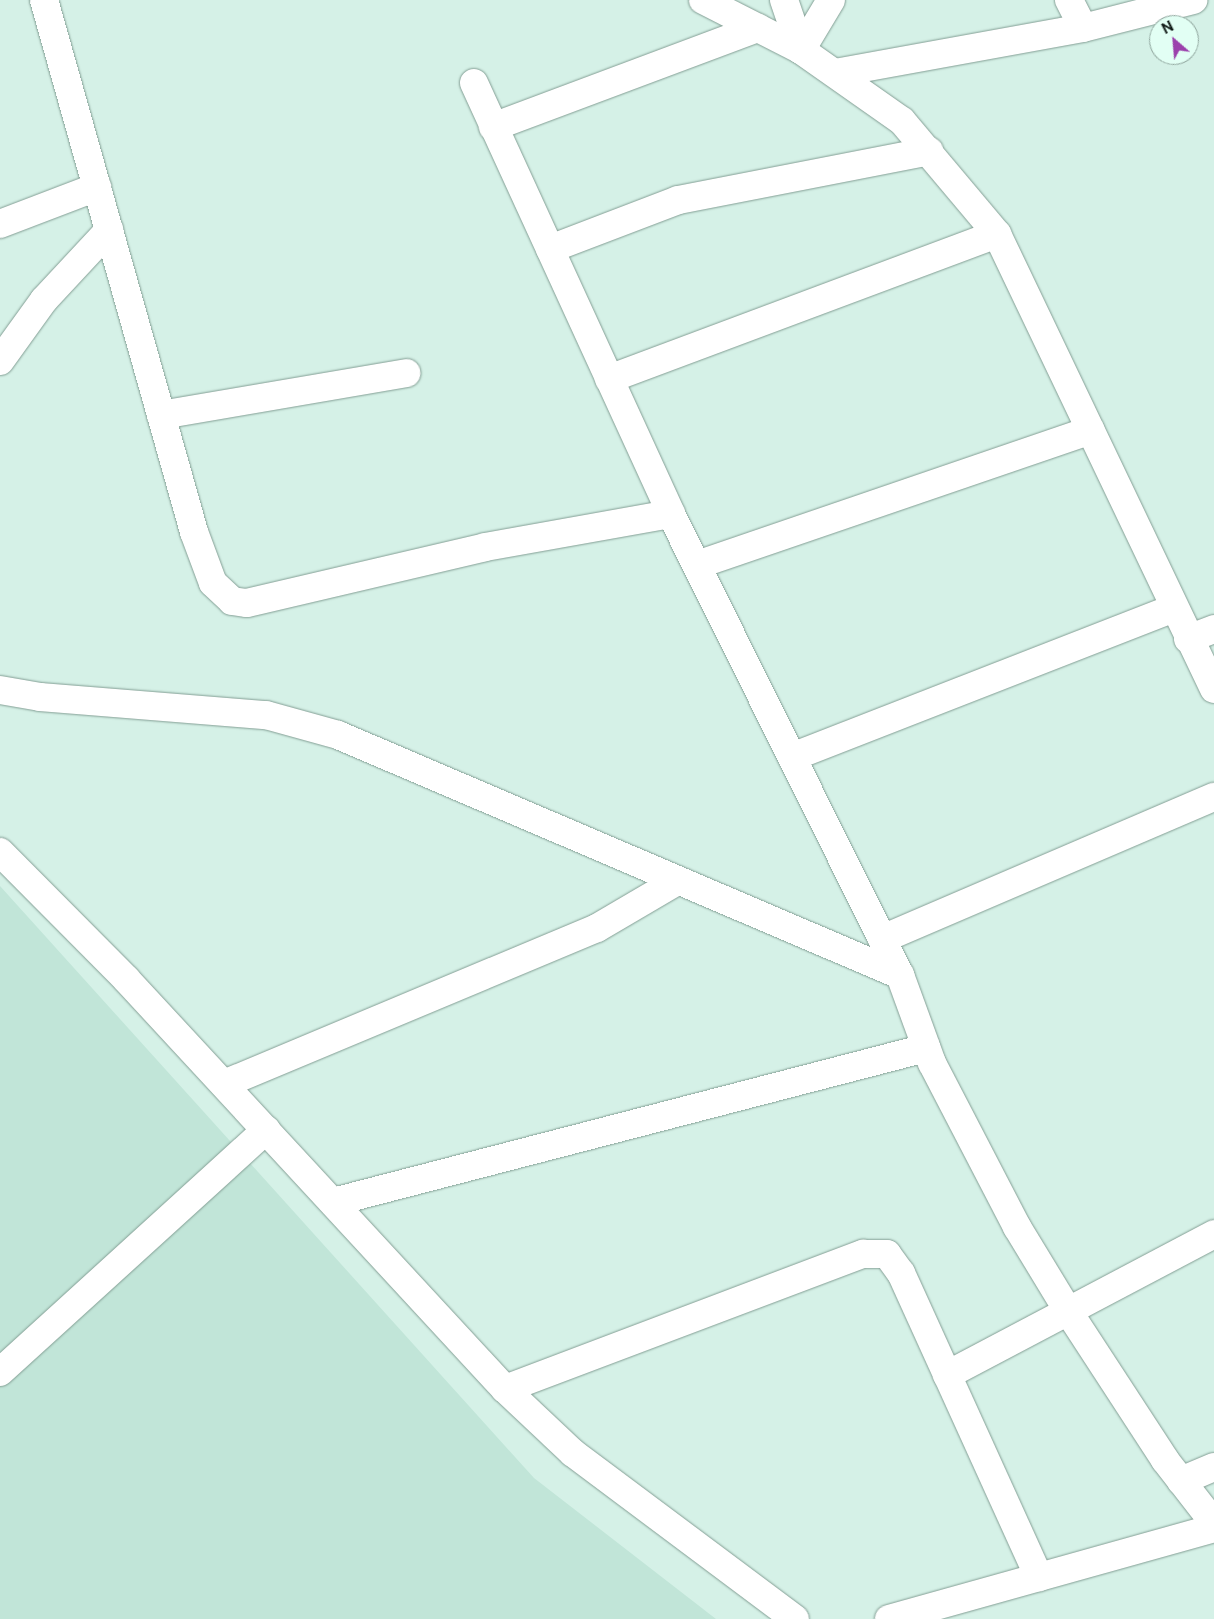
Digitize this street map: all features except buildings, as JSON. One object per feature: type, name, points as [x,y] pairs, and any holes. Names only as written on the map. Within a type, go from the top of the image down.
[{"type":"street","points":[[44,0],[161,415],[213,583],[232,601],[247,603],[485,547],[671,514]]},
{"type":"street","points":[[703,0],[800,50],[835,72],[902,121],[997,234],[1188,639],[1214,689]]},
{"type":"street","points":[[784,0],[800,50]]},
{"type":"street","points":[[800,50],[831,0]]},
{"type":"street","points":[[1069,0],[1082,28]]},
{"type":"street","points":[[835,72],[1082,28],[1193,0]]},
{"type":"street","points":[[493,126],[758,28]]},
{"type":"street","points":[[474,83],[671,514],[900,975],[926,1048],[1017,1227],[1070,1314],[1181,1481],[1214,1523]]},
{"type":"street","points":[[550,249],[678,200],[929,152]]},
{"type":"street","points":[[0,224],[97,187]]},
{"type":"street","points":[[0,361],[44,300],[109,230]]},
{"type":"street","points":[[610,380],[997,234]]},
{"type":"street","points":[[161,415],[406,373]]},
{"type":"street","points":[[697,565],[1091,430]]},
{"type":"street","points":[[792,757],[1174,608]]},
{"type":"street","points":[[1188,639],[1214,628]]},
{"type":"street","points":[[0,690],[40,697],[266,715],[338,735],[900,975]]},
{"type":"street","points":[[882,939],[1214,797]]},
{"type":"street","points":[[0,852],[224,1084],[505,1389],[572,1454],[796,1619]]},
{"type":"street","points":[[224,1084],[597,928],[677,881]]},
{"type":"street","points":[[333,1202],[926,1048]]},
{"type":"street","points":[[0,1372],[266,1130]]},
{"type":"street","points":[[948,1375],[1070,1314],[1214,1234]]},
{"type":"street","points":[[505,1389],[863,1254],[887,1254],[901,1273],[1039,1577]]},
{"type":"street","points":[[1181,1481],[1214,1467]]},
{"type":"street","points":[[889,1619],[1214,1528]]},
{"type":"shaded area","points":[[0,886],[534,1478],[716,1619],[0,1619]]}]
